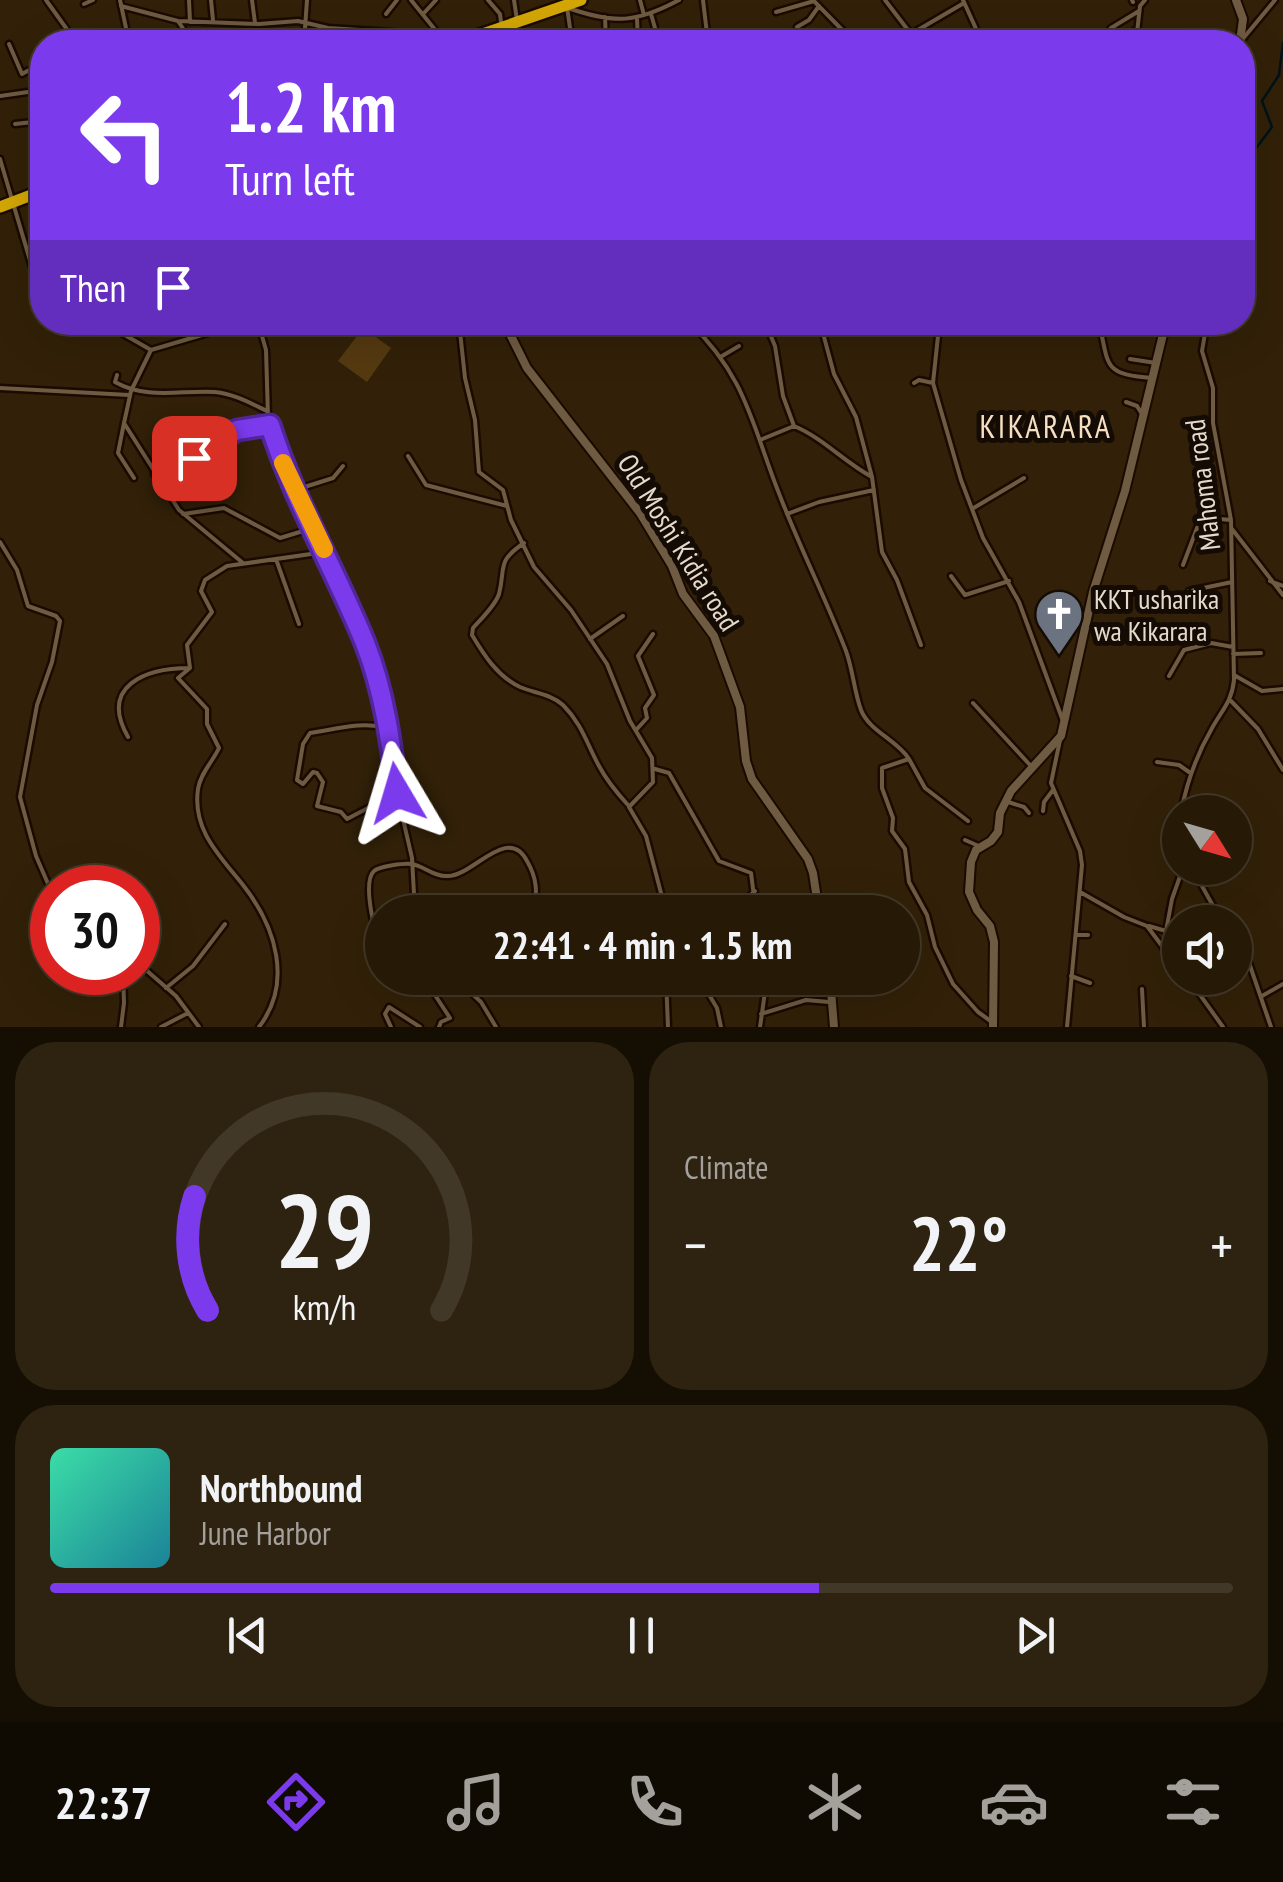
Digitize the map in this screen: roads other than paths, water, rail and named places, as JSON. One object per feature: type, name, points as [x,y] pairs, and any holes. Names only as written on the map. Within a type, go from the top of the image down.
[{"type":"highway","points":[[493,30],[581,0]]},
{"type":"highway","points":[[6,205],[30,195]]},
{"type":"street","points":[[46,0],[67,30]]},
{"type":"street","points":[[84,4],[92,0]]},
{"type":"street","points":[[189,0],[190,22]]},
{"type":"street","points":[[210,0],[212,21]]},
{"type":"street","points":[[252,0],[255,23]]},
{"type":"street","points":[[305,30],[307,0]]},
{"type":"street","points":[[386,14],[397,0]]},
{"type":"street","points":[[411,0],[435,30]]},
{"type":"street","points":[[424,13],[436,0]]},
{"type":"street","points":[[488,0],[510,24]]},
{"type":"street","points":[[507,30],[514,0]]},
{"type":"street","points":[[640,0],[654,30]]},
{"type":"street","points":[[546,4],[558,3],[604,16],[637,20],[679,0]]},
{"type":"street","points":[[702,0],[706,30]]},
{"type":"street","points":[[885,0],[908,30]]},
{"type":"street","points":[[1137,29],[1145,0]]},
{"type":"street","points":[[1236,0],[1243,19],[1242,30]]},
{"type":"street","points":[[1250,30],[1275,0]]},
{"type":"street","points":[[776,12],[816,2]]},
{"type":"street","points":[[797,27],[809,20],[816,2]]},
{"type":"street","points":[[816,2],[843,30]]},
{"type":"street","points":[[918,30],[963,2],[977,30]]},
{"type":"street","points":[[126,30],[120,3],[178,21],[305,23],[365,30]]},
{"type":"street","points":[[564,6],[569,30]]},
{"type":"street","points":[[1109,30],[1139,11]]},
{"type":"street","points":[[604,16],[605,30]]},
{"type":"street","points":[[637,20],[637,30]]},
{"type":"street","points":[[178,21],[184,30]]},
{"type":"street","points":[[8,44],[22,74],[30,70]]},
{"type":"street","points":[[0,96],[30,92]]},
{"type":"street","points":[[15,124],[30,122]]},
{"type":"street","points":[[0,159],[6,205],[30,262]]},
{"type":"street","points":[[122,335],[152,350],[203,335]]},
{"type":"street","points":[[262,335],[267,354],[270,425],[365,644],[388,728],[414,895]]},
{"type":"street","points":[[460,335],[475,420],[478,469],[484,480],[503,490],[506,506],[534,567],[571,610],[607,664],[655,769],[649,787],[630,806]]},
{"type":"street","name":"Old Moshi Kidia road","points":[[510,335],[527,368],[640,513],[672,566],[683,594],[714,636],[740,707],[752,779],[808,859],[817,895]]},
{"type":"street","points":[[702,335],[722,356],[736,379],[787,514],[845,648],[862,713],[909,759],[925,788],[968,821]]},
{"type":"street","points":[[770,335],[783,396],[794,426]]},
{"type":"street","points":[[824,335],[834,374],[856,417],[872,477],[882,552],[897,580],[920,644]]},
{"type":"street","points":[[937,335],[933,384],[972,509],[983,538],[1009,581],[1064,723]]},
{"type":"street","points":[[1102,335],[1114,371],[1152,378]]},
{"type":"street","points":[[1066,1027],[1081,854],[1051,778],[1090,604],[1125,491],[1163,335]]},
{"type":"street","name":"Mahoma road","points":[[1185,795],[1190,773],[1212,726],[1231,701],[1234,675],[1232,529],[1212,388],[1202,351],[1205,335]]},
{"type":"street","points":[[722,356],[738,346]]},
{"type":"street","points":[[134,478],[118,453],[130,393],[152,350]]},
{"type":"street","points":[[1130,359],[1156,363]]},
{"type":"street","points":[[117,376],[115,382],[130,393]]},
{"type":"street","points":[[914,383],[919,380],[933,384]]},
{"type":"street","points":[[0,387],[154,394],[218,392],[267,411]]},
{"type":"street","points":[[1126,402],[1137,406],[1142,414]]},
{"type":"street","points":[[124,423],[154,474],[184,514],[243,563]]},
{"type":"street","points":[[154,474],[207,451],[237,430],[270,425]]},
{"type":"street","points":[[760,440],[794,426],[814,434],[852,466],[872,477]]},
{"type":"street","points":[[408,456],[426,485],[506,506]]},
{"type":"street","points":[[295,490],[333,478],[343,466]]},
{"type":"street","points":[[972,509],[1024,478]]},
{"type":"street","points":[[787,514],[819,502],[874,490]]},
{"type":"street","points":[[184,514],[224,508],[280,538],[313,528]]},
{"type":"street","points":[[1184,565],[1199,524],[1208,518],[1231,520]]},
{"type":"street","points":[[1232,529],[1283,595]]},
{"type":"street","points":[[0,542],[17,570],[26,604],[60,621],[52,662],[37,705],[20,796],[40,865]]},
{"type":"street","points":[[524,543],[502,564],[498,596],[473,628],[472,635],[501,674],[521,688],[560,702],[586,734],[598,765],[630,806],[646,836],[662,895]]},
{"type":"street","points":[[190,668],[187,645],[212,612],[201,592],[202,584],[227,566],[325,552]]},
{"type":"street","points":[[276,559],[300,624]]},
{"type":"street","points":[[952,576],[965,595],[1009,581]]},
{"type":"street","points":[[1270,581],[1283,586]]},
{"type":"street","points":[[1189,591],[1232,582]]},
{"type":"street","points":[[590,638],[623,616]]},
{"type":"street","points":[[636,730],[648,718],[644,708],[654,695],[638,658],[653,634]]},
{"type":"street","points":[[1169,676],[1184,650],[1211,643],[1233,646]]},
{"type":"street","points":[[1233,654],[1261,653]]},
{"type":"street","points":[[128,737],[117,714],[117,703],[135,680],[146,672],[190,668]]},
{"type":"street","points":[[190,668],[178,680],[207,709],[209,729],[219,748],[199,782],[200,822],[219,859],[249,894],[276,952],[278,991],[267,1018],[258,1027]]},
{"type":"street","points":[[1234,675],[1262,691],[1283,689]]},
{"type":"street","points":[[1231,701],[1258,729],[1283,770]]},
{"type":"street","points":[[973,702],[1031,767]]},
{"type":"street","points":[[388,728],[337,726],[310,734],[304,744],[297,780],[303,784],[312,772],[317,773],[324,782],[317,806],[341,812],[346,819],[397,793]]},
{"type":"street","points":[[993,1025],[992,931],[969,892],[971,862],[981,846],[998,832],[1005,801],[1031,767],[1060,739]]},
{"type":"street","points":[[909,759],[882,768],[882,788],[893,818],[892,831],[905,849],[909,882],[926,912],[933,941],[953,984],[993,1025]]},
{"type":"street","points":[[1157,762],[1179,765],[1190,773]]},
{"type":"street","points":[[655,769],[668,773],[719,862],[749,871],[755,895]]},
{"type":"street","points":[[1043,811],[1045,799],[1053,790]]},
{"type":"street","points":[[1005,801],[1024,807],[1029,813]]},
{"type":"street","points":[[965,840],[981,846]]},
{"type":"street","points":[[372,895],[371,875],[376,870],[412,864],[432,874],[455,876],[497,850],[514,848],[524,854],[536,882],[535,895]]},
{"type":"street","points":[[1080,892],[1124,918],[1166,931],[1178,885]]},
{"type":"street","points":[[751,895],[755,891]]},
{"type":"street","points":[[166,988],[193,966],[225,924]]},
{"type":"street","points":[[1147,926],[1162,946]]},
{"type":"street","points":[[1076,934],[1088,935]]},
{"type":"street","points":[[1252,970],[1271,1027]]},
{"type":"street","points":[[1071,976],[1090,983]]},
{"type":"street","points":[[160,983],[199,1027]]},
{"type":"street","points":[[1262,996],[1283,984]]},
{"type":"street","points":[[1142,989],[1144,1027]]},
{"type":"street","points":[[120,1027],[124,995]]},
{"type":"street","points":[[435,995],[450,1018],[439,1027]]},
{"type":"street","points":[[473,995],[496,1027]]},
{"type":"street","points":[[667,995],[668,1027]]},
{"type":"street","points":[[710,995],[718,1008],[721,1027]]},
{"type":"street","points":[[760,1027],[765,995]]},
{"type":"street","points":[[833,995],[834,1027]]},
{"type":"street","points":[[1200,995],[1223,1027]]},
{"type":"street","points":[[761,1014],[806,1000],[834,1003]]},
{"type":"street","points":[[391,1027],[384,1014],[389,1007],[420,1027]]},
{"type":"street","points":[[161,1027],[188,1013]]},
{"type":"waterway","points":[[1257,147],[1272,127],[1262,101],[1279,75],[1283,43]]},
{"type":"place","name":"KKT usharika wa Kikarara","points":[[1059,656]]},
{"type":"district","name":"KIKARARA","points":[[1046,426]]}]
